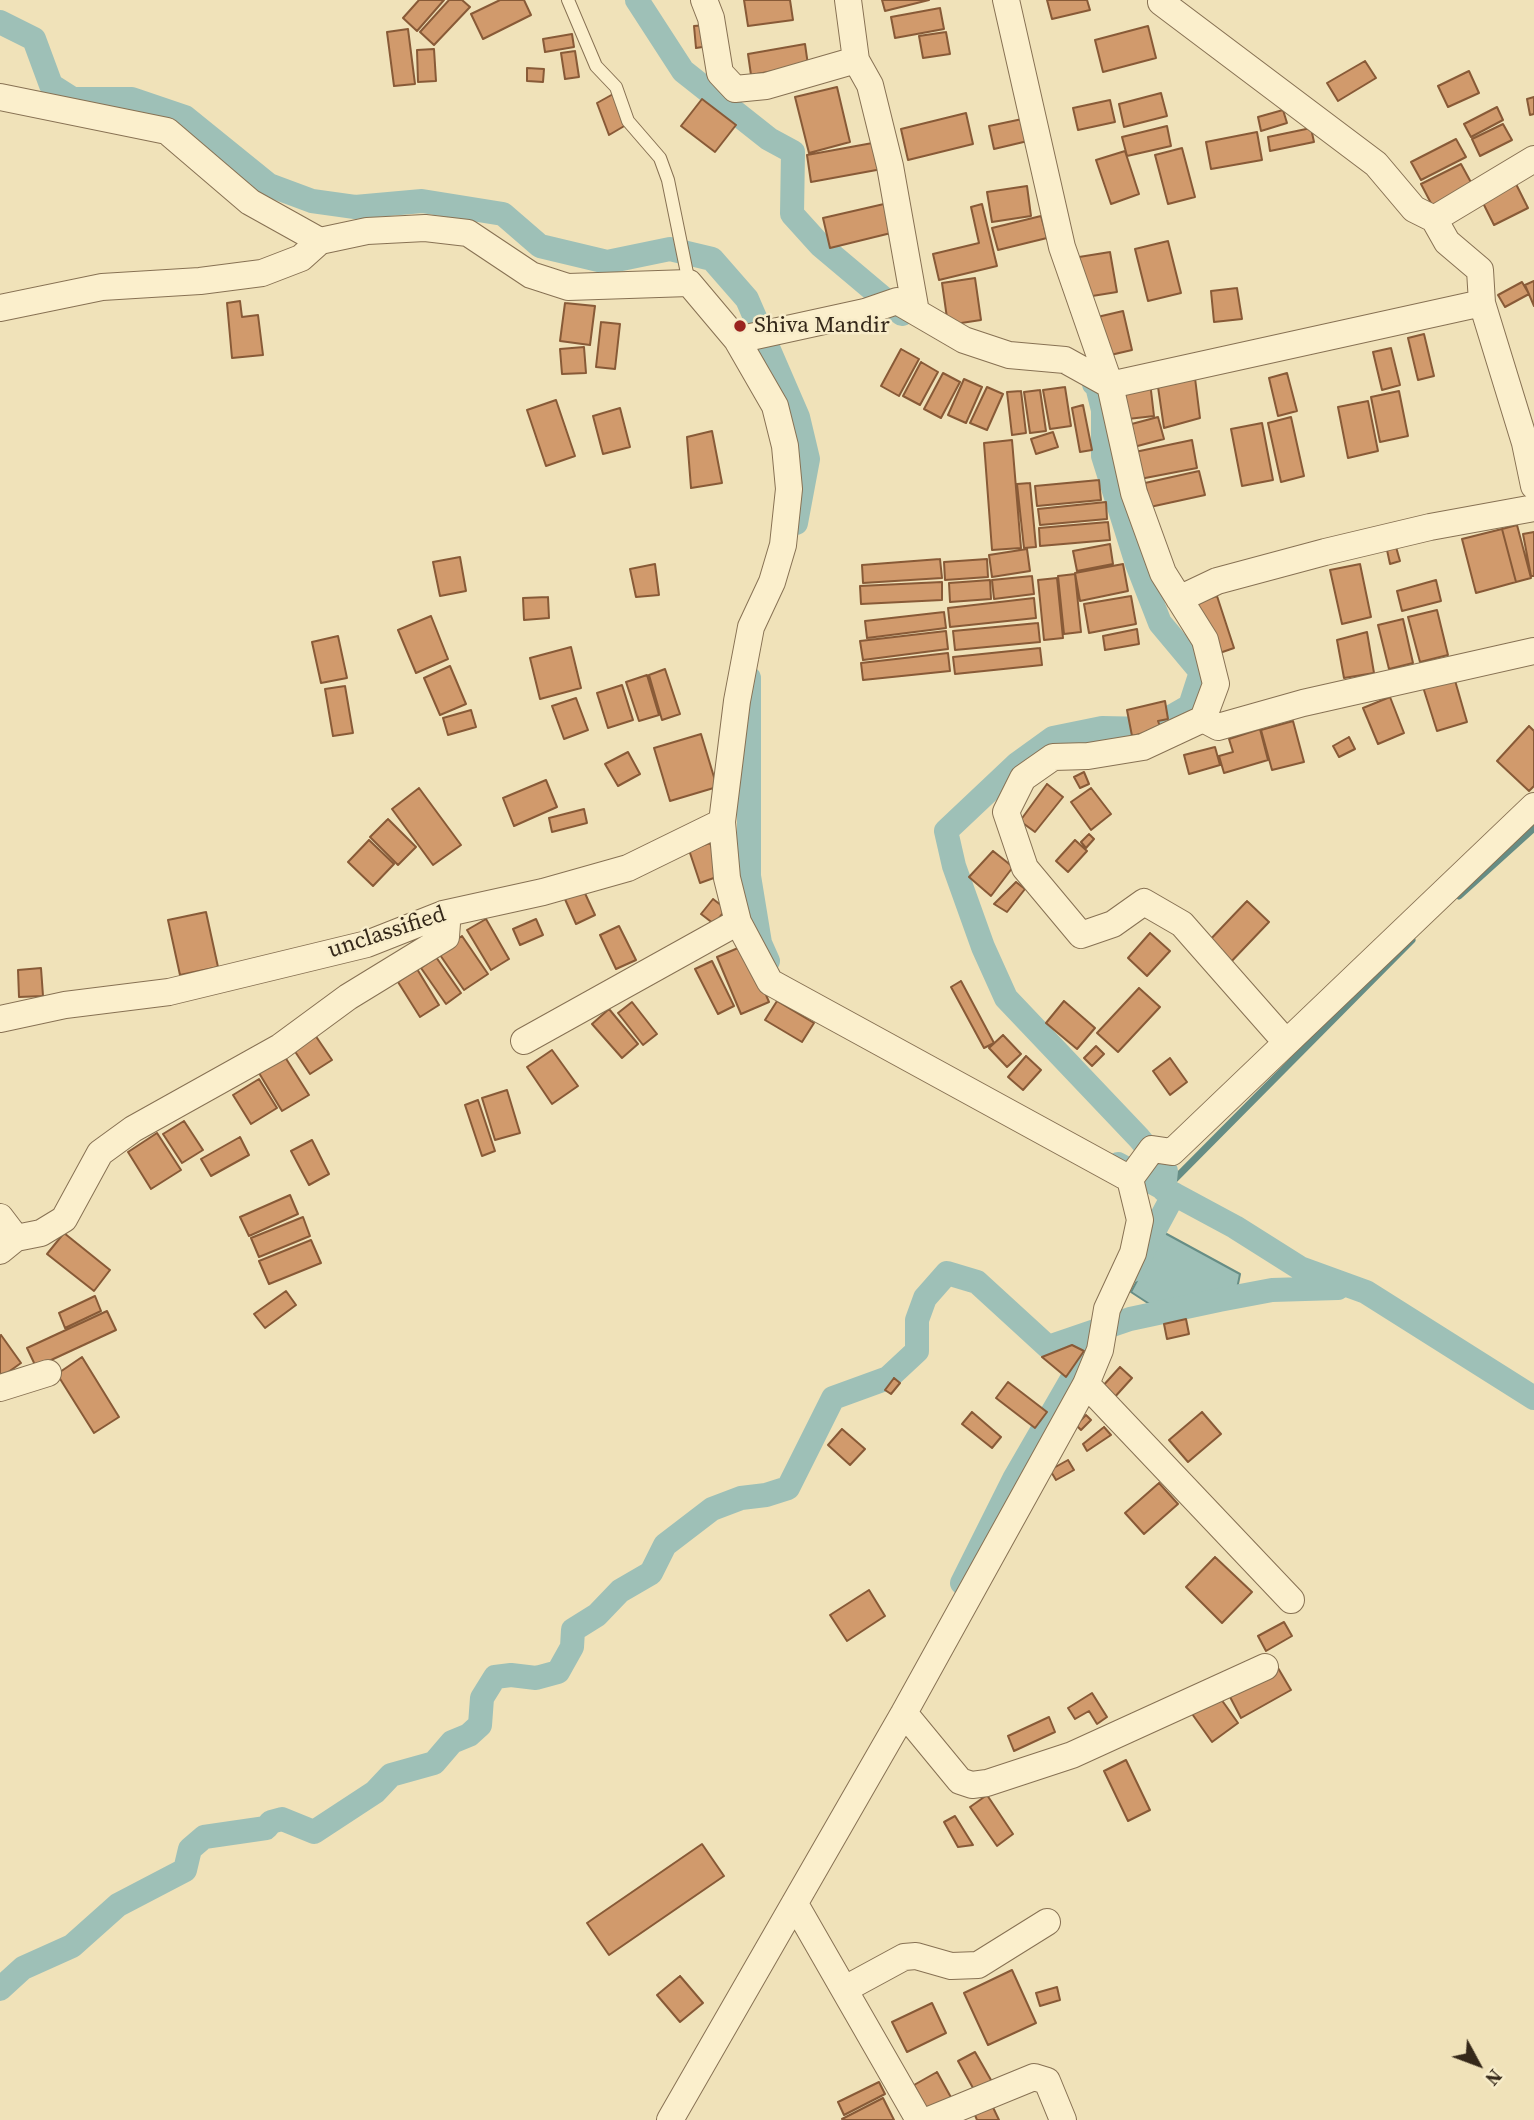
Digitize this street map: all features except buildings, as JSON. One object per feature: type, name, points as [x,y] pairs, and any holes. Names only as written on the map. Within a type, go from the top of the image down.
[{"type":"street","points":[[704,0],[711,18],[720,73],[735,89],[766,86],[856,60]]},
{"type":"street","points":[[848,0],[856,60],[870,85],[890,166],[906,307]]},
{"type":"street","points":[[1006,0],[1062,247],[1110,385],[1134,493],[1163,573],[1205,640],[1216,684],[1203,719],[1143,747],[1087,756],[1053,757],[1023,778],[1006,811],[1025,868],[1081,935],[1113,924],[1143,902],[1182,924],[1285,1041]]},
{"type":"street","points":[[1161,2],[1376,164],[1414,209],[1434,219],[1447,242],[1480,270],[1482,303],[1525,443],[1534,486]]},
{"type":"street","points":[[0,97],[167,131],[250,202],[320,241]]},
{"type":"street","points":[[1434,219],[1534,159]]},
{"type":"street","points":[[0,308],[102,287],[200,281],[262,272],[300,258],[320,241],[367,231],[425,228],[468,233],[531,275],[568,287],[689,283],[742,338],[775,406],[785,446],[789,489],[783,545],[772,582],[751,626],[737,701],[722,822],[727,878],[738,922],[769,982],[1130,1179],[1140,1220],[1133,1253],[1107,1309],[1103,1335],[1086,1384],[904,1713],[670,2120]]},
{"type":"street","points":[[742,338],[864,312],[906,307],[964,340],[1009,355],[1065,360],[1110,385],[1482,303]]},
{"type":"street","points":[[1179,599],[1217,581],[1325,552],[1430,527],[1534,508]]},
{"type":"street","points":[[1203,719],[1218,727],[1291,706],[1534,652]]},
{"type":"street","points":[[1130,1179],[1152,1149],[1172,1152],[1285,1041],[1534,806]]},
{"type":"street","name":"unclassified","points":[[0,1019],[65,1005],[169,992],[367,944],[443,914],[542,892],[628,867],[722,822]]},
{"type":"street","points":[[5,1235],[40,1233],[64,1219],[100,1153],[133,1129],[280,1047],[348,997],[446,937],[447,923],[443,914]]},
{"type":"street","points":[[524,1041],[738,922]]},
{"type":"street","points":[[0,1388],[48,1373]]},
{"type":"street","points":[[1086,1384],[1292,1600]]},
{"type":"street","points":[[904,1713],[960,1781],[972,1785],[987,1783],[1072,1755],[1265,1667]]},
{"type":"street","points":[[795,1904],[919,2120]]},
{"type":"street","points":[[845,1989],[904,1957],[916,1956],[951,1966],[978,1965],[1047,1922]]},
{"type":"street","points":[[929,2120],[1034,2077],[1047,2081],[1063,2120]]},
{"type":"lane","points":[[568,0],[596,66],[616,87],[628,121],[660,158],[668,180],[689,283]]},
{"type":"water","points":[[1163,1232],[1240,1274],[1237,1289],[1154,1307],[1131,1292]]},
{"type":"waterway","points":[[637,0],[683,71],[769,139],[793,152],[792,214],[820,245],[902,314]]},
{"type":"waterway","points":[[0,22],[34,39],[51,85],[73,99],[132,99],[185,117],[269,185],[312,201],[355,207],[422,201],[503,214],[540,246],[607,262],[670,249],[712,259],[747,299],[798,417],[808,459],[796,523]]},
{"type":"waterway","points":[[1094,384],[1097,386],[1103,410],[1103,456],[1137,564],[1160,623],[1201,672],[1190,706],[1150,729],[1102,728],[1053,738],[1017,764],[946,831],[954,866],[983,947],[1006,998],[1139,1138],[1166,1171],[1164,1190]]},
{"type":"waterway","points":[[749,678],[749,876],[760,943],[768,961]]},
{"type":"waterway","points":[[1459,896],[1534,828]]},
{"type":"waterway","points":[[1164,1190],[1412,940]]},
{"type":"waterway","points":[[1118,1164],[1235,1227],[1300,1268],[1366,1292],[1534,1398]]},
{"type":"waterway","points":[[1133,1270],[1174,1194]]},
{"type":"waterway","points":[[0,1989],[23,1968],[72,1946],[118,1905],[185,1870],[190,1849],[204,1837],[266,1828],[271,1822],[282,1819],[314,1832],[375,1792],[391,1775],[434,1763],[452,1742],[469,1735],[480,1725],[482,1698],[495,1677],[511,1675],[536,1678],[558,1672],[572,1647],[573,1630],[597,1615],[620,1591],[651,1573],[665,1545],[712,1509],[741,1498],[766,1495],[788,1488],[833,1398],[888,1378],[917,1351],[917,1320],[925,1298],[947,1273],[977,1282],[1048,1347],[1130,1319],[1219,1300],[1272,1290],[1338,1288]]},
{"type":"waterway","points":[[962,1583],[1014,1479],[1095,1339]]},
{"type":"place","name":"Shiva Mandir","points":[[740,326]]}]
